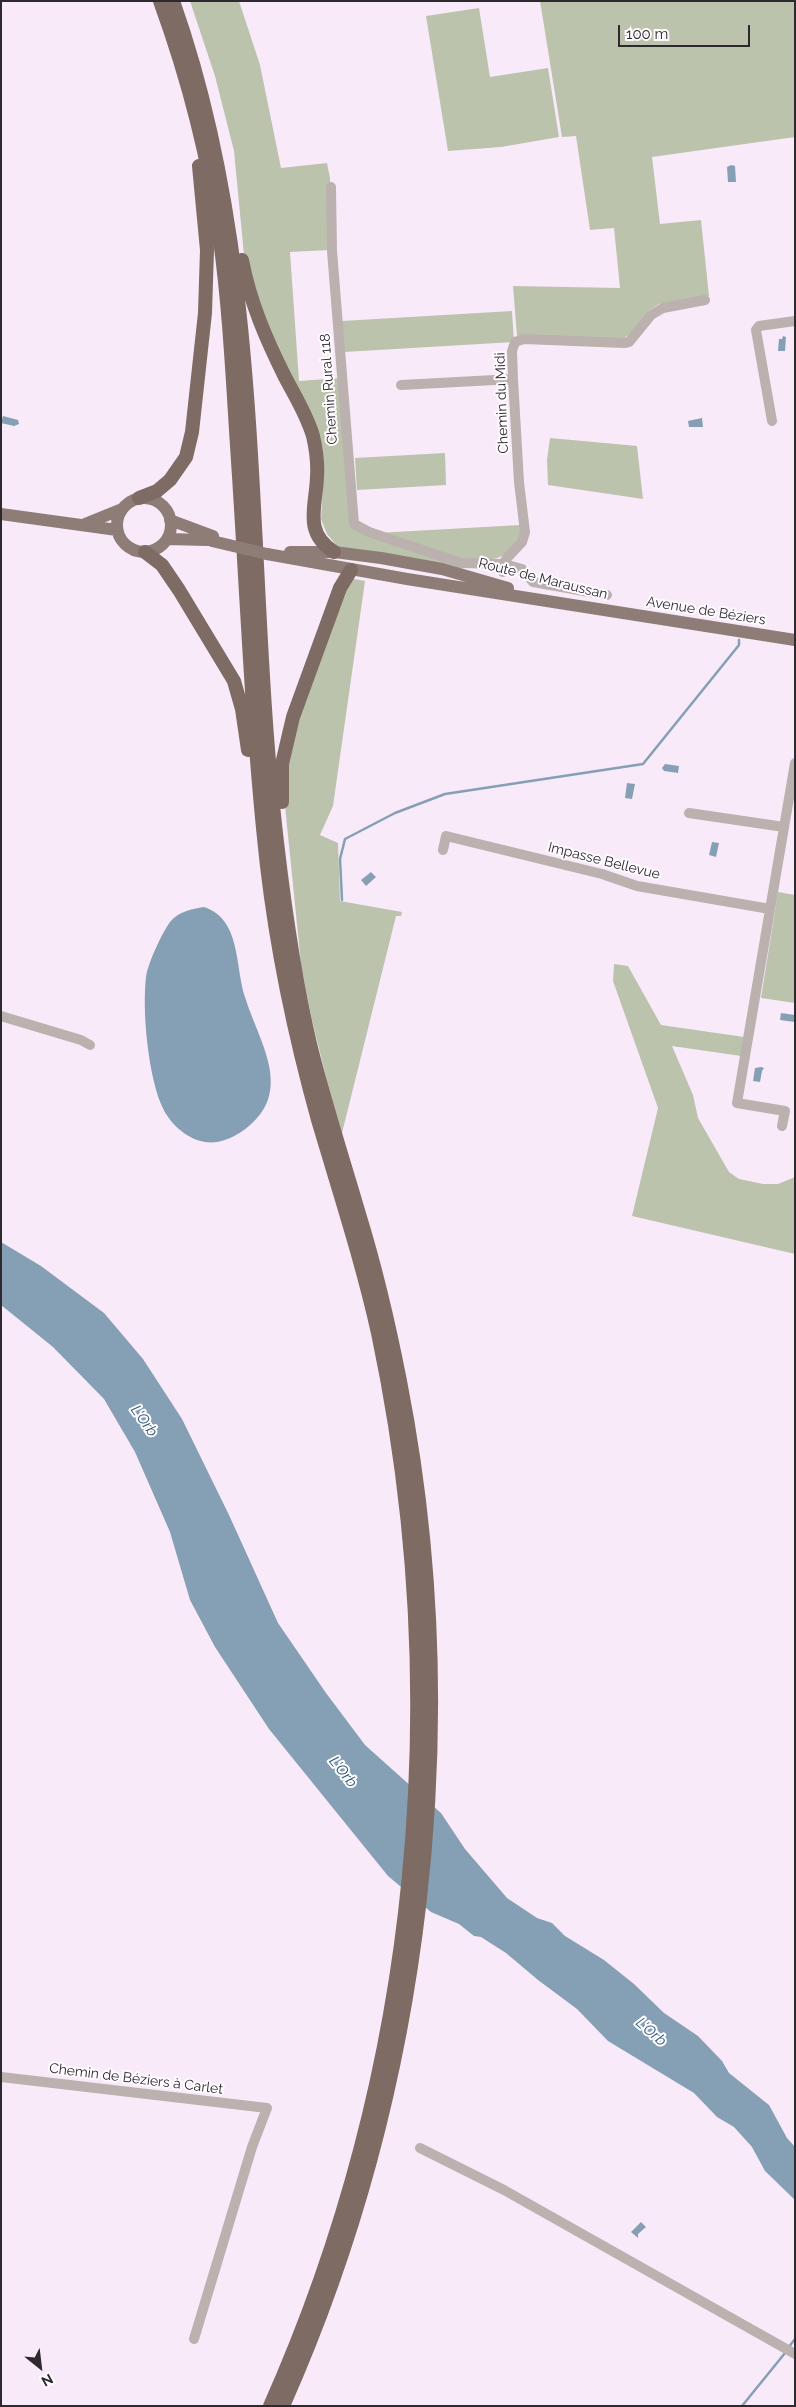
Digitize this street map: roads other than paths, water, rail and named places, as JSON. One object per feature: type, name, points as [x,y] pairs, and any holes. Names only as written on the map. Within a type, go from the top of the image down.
[{"type":"highway","points":[[160,1],[186,82],[213,196],[229,316],[260,798],[268,876],[295,1030],[317,1115],[365,1279],[399,1442],[414,1573],[418,1640],[425,1836],[408,1941],[392,2073],[366,2179],[327,2298],[283,2406]]},
{"type":"highway","points":[[173,1],[206,107],[229,220],[242,325],[270,757],[282,882],[311,1049],[374,1267],[406,1412],[426,1571],[423,1748]]},
{"type":"highway","points":[[139,498],[157,491],[174,475],[186,458],[192,432],[205,313],[207,250],[194,113]]},
{"type":"highway","points":[[229,220],[239,240],[247,289],[259,323],[313,436],[318,464],[313,522],[316,536],[334,552]]},
{"type":"highway","points":[[145,552],[162,565],[234,681],[242,709],[247,738],[259,858],[268,876]]},
{"type":"highway","points":[[282,882],[286,862],[282,816],[282,764],[293,717],[340,588],[351,570]]},
{"type":"highway","points":[[270,2406],[322,2274],[354,2174],[408,1941]]},
{"type":"main road","points":[[86,524],[122,509],[139,498],[156,501],[162,506],[170,520],[167,539],[153,550],[145,552],[137,551],[124,543],[117,530],[117,522],[122,509]]},
{"type":"main road","points":[[1,514],[48,522],[86,524],[117,530]]},
{"type":"main road","name":"Route de Maraussan","points":[[170,520],[213,538],[351,570],[613,611]]},
{"type":"main road","name":"Route de Maraussan","points":[[167,539],[213,538]]},
{"type":"main road","name":"Route de Maraussan","points":[[267,551],[334,552],[442,569],[509,589],[613,611]]},
{"type":"main road","name":"Avenue de Béziers","points":[[613,611],[795,640]]},
{"type":"street","name":"Chemin Rural 118","points":[[331,187],[332,251],[354,524],[369,532],[461,563],[504,568]]},
{"type":"street","name":"Chemin du Midi","points":[[492,584],[504,568],[510,554],[522,542],[525,532],[519,482],[513,380],[512,351],[515,342],[524,339],[629,342],[651,315],[663,308],[706,300]]},
{"type":"street","points":[[772,421],[756,330],[759,326],[795,321]]},
{"type":"street","points":[[401,385],[513,380]]},
{"type":"street","points":[[509,589],[504,568],[522,569],[533,582],[607,595]]},
{"type":"street","points":[[782,1126],[786,1111],[738,1104],[795,763]]},
{"type":"street","points":[[688,813],[784,827]]},
{"type":"street","name":"Impasse Bellevue","points":[[443,850],[446,836],[602,874],[637,886],[770,908]]},
{"type":"street","points":[[1,1016],[81,1040],[90,1045]]},
{"type":"street","name":"Chemin de Béziers à Carlet","points":[[1,2077],[267,2108],[252,2147],[194,2340]]},
{"type":"street","points":[[420,2148],[504,2190],[792,2352]]},
{"type":"water","points":[[735,166],[736,182],[728,182],[727,167]]},
{"type":"water","points":[[783,336],[786,337],[785,351],[778,351],[779,339],[782,339]]},
{"type":"water","points":[[3,416],[18,420],[19,424],[14,426],[1,423]]},
{"type":"water","points":[[702,418],[703,427],[689,427],[688,421]]},
{"type":"water","points":[[665,764],[679,766],[678,773],[664,771],[662,768]]},
{"type":"water","points":[[627,783],[635,784],[632,799],[625,798]]},
{"type":"water","points":[[712,842],[719,843],[716,857],[709,855]]},
{"type":"water","points":[[371,872],[376,877],[366,886],[361,880]]},
{"type":"water","points":[[204,907],[216,913],[225,922],[231,933],[245,997],[265,1049],[271,1083],[268,1100],[260,1115],[235,1136],[226,1140],[210,1142],[198,1140],[178,1129],[164,1111],[156,1091],[149,1059],[145,1007],[147,971],[167,927],[174,918],[182,913]]},
{"type":"water","points":[[781,1013],[795,1015],[795,1022],[780,1020]]},
{"type":"water","points":[[755,1068],[764,1068],[760,1082],[753,1081]]},
{"type":"water","name":"L'Orb","points":[[1,1242],[41,1266],[104,1313],[143,1359],[182,1419],[229,1515],[278,1623],[326,1693],[365,1745],[441,1813],[465,1849],[507,1898],[537,1918],[552,1923],[565,1936],[604,1960],[634,1984],[664,2013],[698,2036],[722,2061],[729,2073],[769,2105],[787,2138],[795,2147],[795,2200],[765,2171],[752,2147],[734,2127],[717,2117],[694,2093],[608,2041],[577,2009],[506,1953],[481,1937],[474,1936],[459,1924],[431,1912],[388,1876],[269,1729],[215,1647],[190,1600],[170,1532],[135,1452],[104,1399],[53,1347],[1,1305]]},
{"type":"water","points":[[641,2222],[646,2227],[638,2234],[638,2238],[631,2232]]},
{"type":"waterway","points":[[342,900],[340,859],[345,839],[395,813],[445,794],[643,764],[739,645],[739,640]]},
{"type":"waterway","points":[[788,2348],[795,2339]]},
{"type":"waterway","points":[[742,2406],[785,2353]]}]
